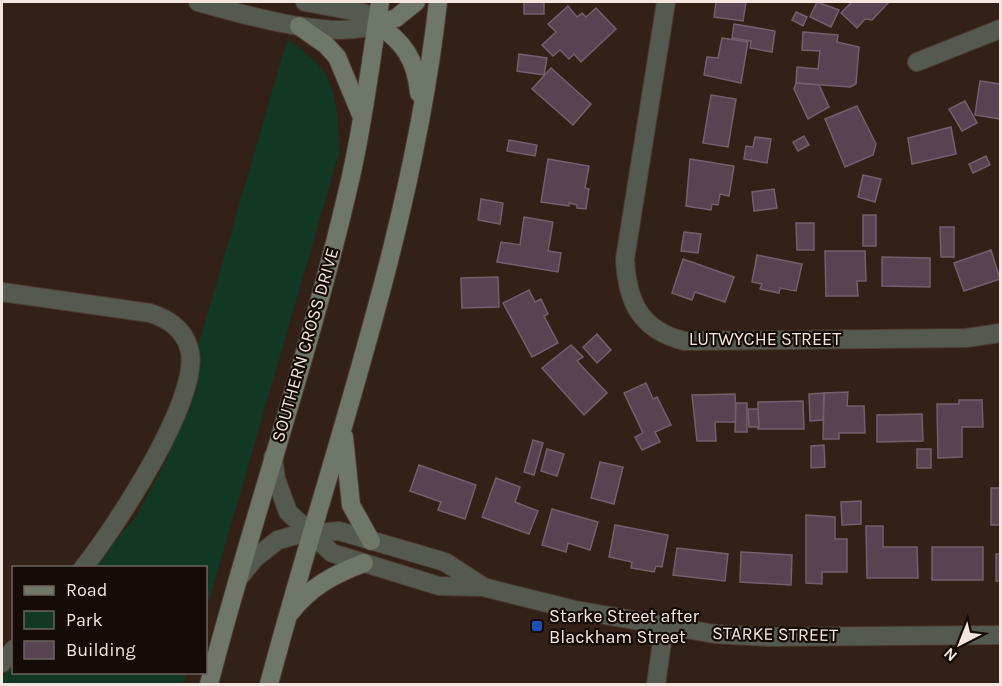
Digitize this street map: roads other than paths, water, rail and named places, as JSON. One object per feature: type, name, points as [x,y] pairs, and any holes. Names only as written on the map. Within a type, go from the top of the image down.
[{"type":"main road","name":"SOUTHERN CROSS DRIVE","points":[[209,684],[236,582],[334,246],[362,117],[380,2]]},
{"type":"main road","points":[[377,24],[396,18],[417,2]]},
{"type":"main road","points":[[268,684],[387,272],[421,119],[438,2]]},
{"type":"main road","points":[[377,24],[395,36],[412,59],[417,71],[421,119]]},
{"type":"main road","points":[[299,26],[326,45],[337,57],[362,117]]},
{"type":"main road","points":[[343,423],[346,475],[351,505],[371,541]]},
{"type":"main road","points":[[286,619],[302,598],[321,582],[364,563]]},
{"type":"street","points":[[198,2],[299,26],[362,30],[377,24],[364,13],[305,2]]},
{"type":"street","name":"LUTWYCHE STREET","points":[[666,2],[625,260],[626,285],[635,308],[651,326],[672,338],[684,341],[966,338],[1000,333]]},
{"type":"street","points":[[917,63],[1000,29]]},
{"type":"street","points":[[2,292],[166,318],[180,331],[190,349],[190,370],[164,440],[120,520],[84,566]]},
{"type":"street","name":"STARKE STREET","points":[[273,457],[276,479],[288,512],[332,553],[439,586],[483,587],[575,610],[664,628],[769,637],[1000,635]]},
{"type":"street","name":"STARKE STREET","points":[[236,582],[255,558],[278,540],[310,533],[339,531],[445,562],[483,587]]},
{"type":"street","points":[[656,684],[664,628]]},
{"type":"street","points":[[2,663],[12,651]]},
{"type":"place","name":"Starke Street after Blackham Street","points":[[537,626]]}]
